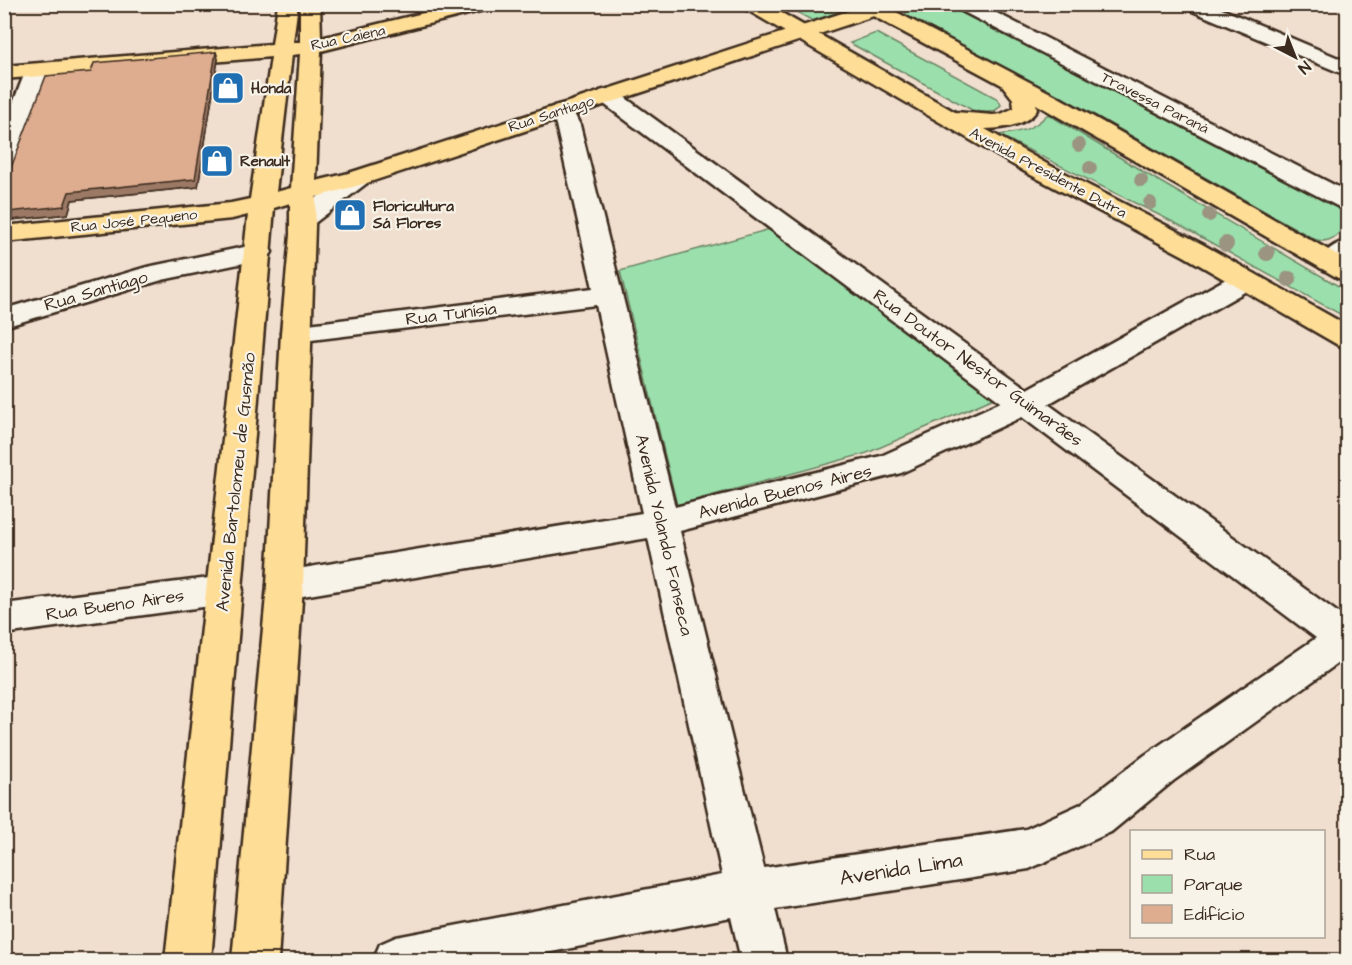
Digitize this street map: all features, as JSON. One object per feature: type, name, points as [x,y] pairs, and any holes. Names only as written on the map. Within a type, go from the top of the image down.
[{"type":"main road","name":"Avenida Bartolomeu de Gusmão","points":[[255,960],[285,585],[295,333],[311,62],[285,38],[288,4]]},
{"type":"main road","name":"Avenida Bartolomeu de Gusmão","points":[[188,960],[263,199],[295,48],[310,4]]},
{"type":"main road","name":"Rua Caiena","points":[[4,73],[295,48],[357,37],[485,4]]},
{"type":"main road","name":"Avenida Presidente Dutra","points":[[751,4],[1038,169],[1193,250],[1347,339]]},
{"type":"main road","name":"Rua Santiago","points":[[358,178],[802,34],[877,6]]},
{"type":"main road","points":[[877,6],[1010,81],[1342,261]]},
{"type":"main road","points":[[946,117],[995,123],[1014,119],[1026,110],[1024,98],[1010,81]]},
{"type":"main road","points":[[263,199],[303,207]]},
{"type":"main road","name":"Rua José Pequeno","points":[[4,234],[232,211],[263,199]]},
{"type":"street","name":"Travessa Paraná","points":[[963,4],[1347,202]]},
{"type":"street","points":[[1192,4],[1347,70]]},
{"type":"street","points":[[4,158],[37,70]]},
{"type":"street","name":"Rua Doutor Nestor Guimarães","points":[[608,96],[1346,638]]},
{"type":"street","name":"Avenida Yolando Fonseca","points":[[562,111],[568,125],[764,960]]},
{"type":"street","points":[[303,207],[358,178]]},
{"type":"street","name":"Rua Santiago","points":[[4,318],[157,273],[259,252]]},
{"type":"street","name":"Avenida Buenos Aires","points":[[285,585],[662,523],[891,465],[1025,403],[1245,280]]},
{"type":"street","name":"Rua Tunísia","points":[[295,333],[607,295]]},
{"type":"street","name":"Rua Bueno Aires","points":[[4,620],[225,591]]},
{"type":"street","name":"Avenida Lima","points":[[396,960],[748,892],[1029,849],[1096,818],[1159,768],[1346,638]]},
{"type":"green space","points":[[920,4],[958,9],[1222,142],[1346,209],[1347,225],[1336,236],[1328,240],[1314,239],[1082,108],[912,20],[906,15],[906,9]]},
{"type":"green space","points":[[784,5],[830,5],[842,11],[813,21]]},
{"type":"green space","points":[[876,33],[998,99],[1001,105],[992,112],[972,110],[850,43]]},
{"type":"green space","points":[[1048,114],[1347,291],[1347,318],[1179,225],[999,135],[1026,129],[1037,124]]},
{"type":"green space","points":[[770,229],[999,396],[867,453],[677,505],[620,271]]},
{"type":"building","points":[[216,52],[195,179],[69,192],[64,206],[8,212],[4,208],[4,186],[46,76],[91,72],[94,63]]},
{"type":"place","name":"Honda","points":[[228,88]]},
{"type":"place","name":"Renault","points":[[217,161]]},
{"type":"place","name":"Floricultura Sá Flores","points":[[350,215]]}]
